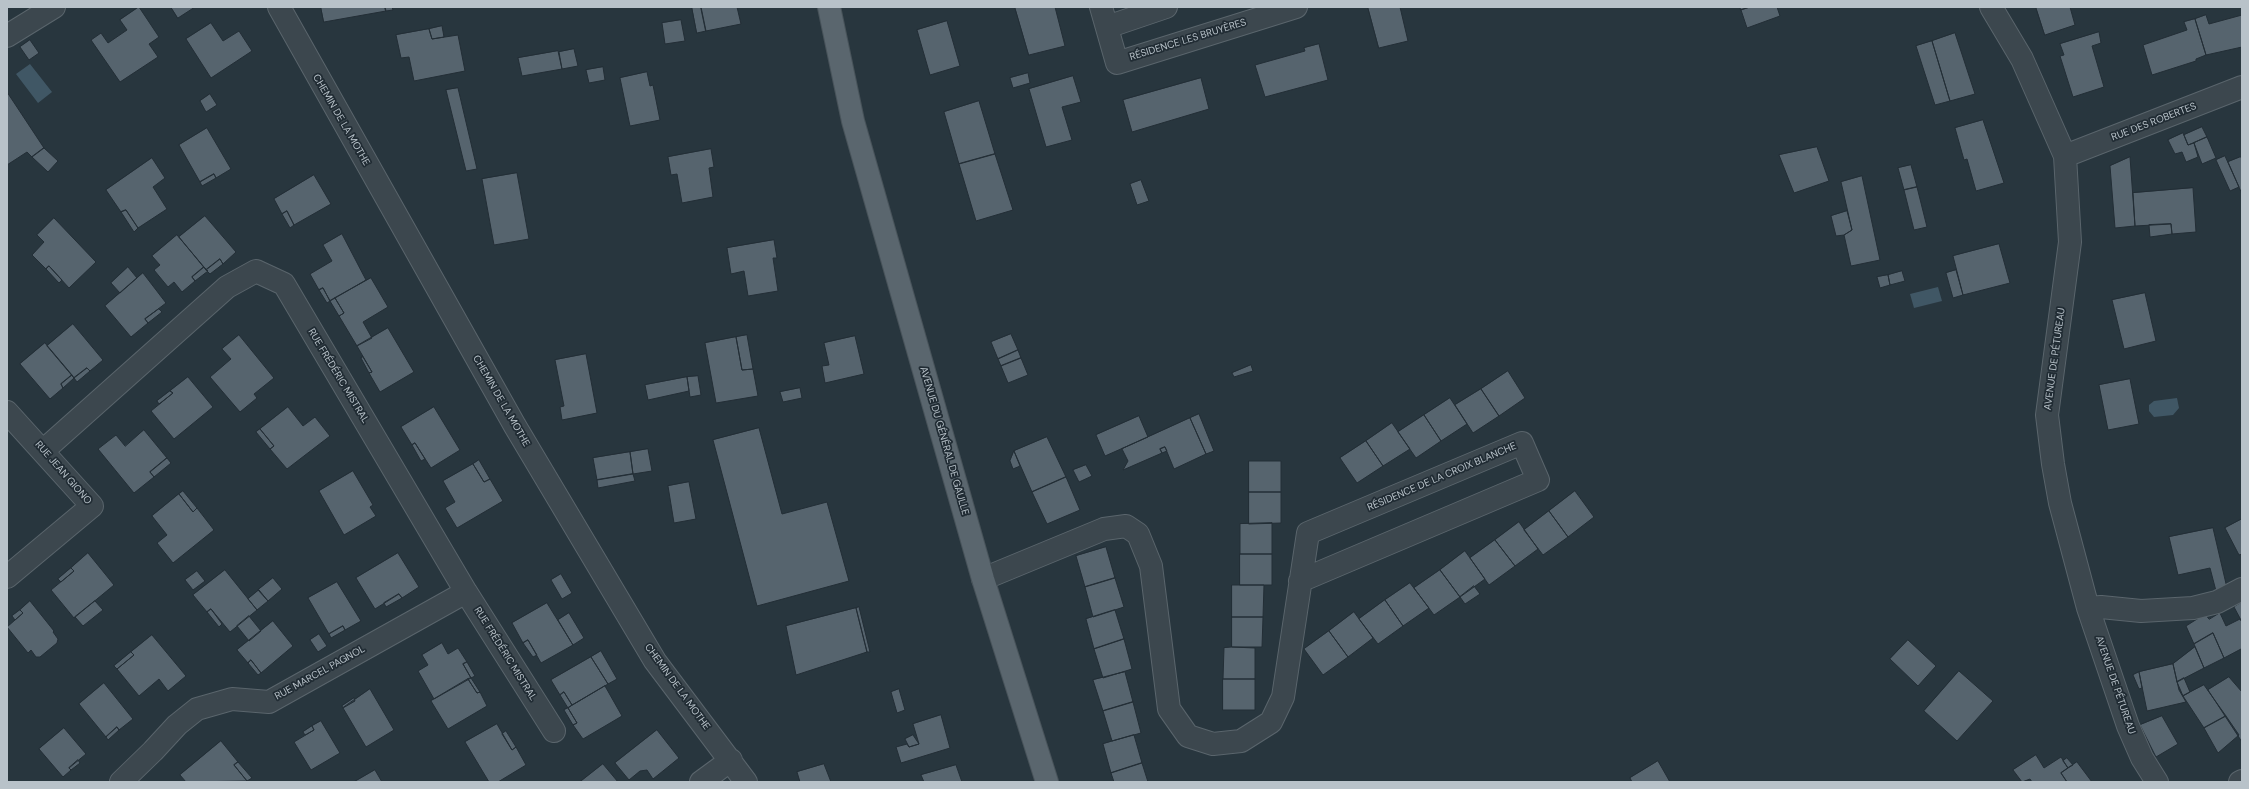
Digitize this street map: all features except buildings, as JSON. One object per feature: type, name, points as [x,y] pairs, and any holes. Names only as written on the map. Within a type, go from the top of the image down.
[{"type":"main road","name":"AVENUE DU GÉNÉRAL DE GAULLE","points":[[814,7],[846,97],[983,579],[1047,782]]},
{"type":"main road","name":"AVENUE DU GÉNÉRAL DE GAULLE","points":[[828,7],[846,97]]},
{"type":"street","points":[[7,36],[54,7]]},
{"type":"street","name":"CHEMIN DE LA MOTHE","points":[[279,7],[515,426],[655,661],[731,760],[746,782]]},
{"type":"street","name":"RÉSIDENCE LES BRUYÈRES","points":[[1166,7],[1104,17],[1117,63],[1296,7]]},
{"type":"street","name":"AVENUE DE PÉTUREAU","points":[[1991,7],[2022,59],[2065,156],[2070,242],[2047,415],[2053,464],[2060,503],[2088,608],[2128,726],[2142,758],[2157,782]]},
{"type":"street","name":"RUE DES ROBERTES","points":[[2065,156],[2242,87]]},
{"type":"street","name":"RUE FRÉDÉRIC MISTRAL","points":[[44,450],[227,287],[256,271],[284,284],[466,592],[554,731]]},
{"type":"street","name":"RUE JEAN GIONO","points":[[7,412],[44,450],[92,506],[7,577]]},
{"type":"street","name":"RÉSIDENCE DE LA CROIX BLANCHE","points":[[983,579],[1104,529],[1126,526],[1138,534],[1151,566],[1169,709],[1188,736],[1213,744],[1241,741],[1271,722],[1283,698],[1300,581],[1308,533],[1522,443],[1538,480],[1300,581]]},
{"type":"street","points":[[2088,608],[2101,607],[2141,611],[2193,608],[2217,602],[2242,589]]},
{"type":"street","name":"RUE MARCEL PAGNOL","points":[[129,780],[177,725],[197,709],[232,700],[268,702],[466,592]]},
{"type":"street","points":[[701,782],[731,760]]},
{"type":"water","points":[[30,64],[52,92],[38,103],[16,74]]},
{"type":"water","points":[[1938,287],[1942,301],[1914,308],[1910,294]]},
{"type":"water","points":[[2177,398],[2179,408],[2173,415],[2154,417],[2149,411],[2149,405],[2154,401]]}]
